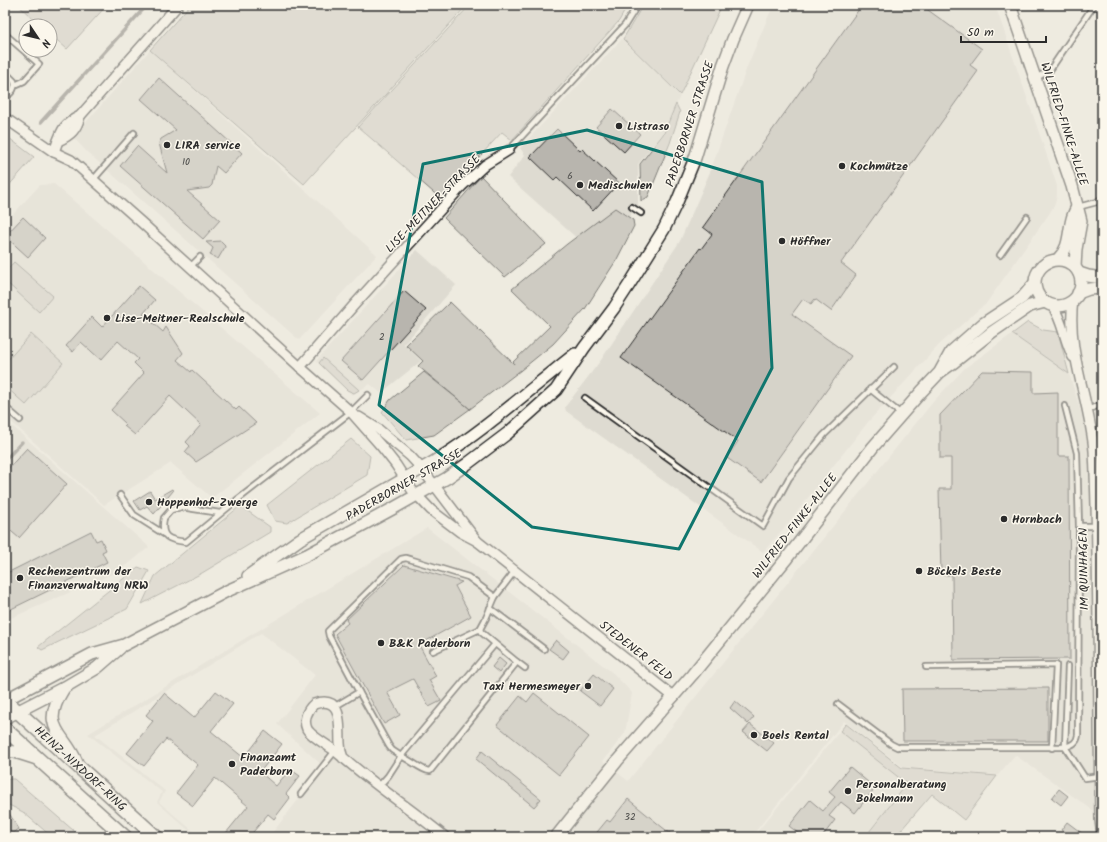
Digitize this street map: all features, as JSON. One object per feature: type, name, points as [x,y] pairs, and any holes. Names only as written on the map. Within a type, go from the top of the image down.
[{"type":"main road","name":"HEINZ-NIXDORF-RING","points":[[5,700],[156,837]]},
{"type":"main road","name":"HEINZ-NIXDORF-RING","points":[[5,728],[125,837]]},
{"type":"street","points":[[54,152],[58,141],[67,137],[78,125],[80,116],[178,5]]},
{"type":"street","name":"PADERBORNER STRASSE","points":[[5,700],[92,654],[124,645],[227,591],[307,555],[435,485],[467,464],[525,419],[556,390],[584,348],[614,308],[664,228],[677,202],[695,158],[723,66],[748,5]]},
{"type":"street","name":"WILFRIED-FINKE-ALLEE","points":[[1010,5],[1072,186],[1081,221],[1076,249],[1077,270]]},
{"type":"street","points":[[5,118],[54,152],[71,160],[300,368],[351,412],[384,450],[405,479]]},
{"type":"street","name":"LISE-MEITNER-STRASSE","points":[[300,368],[355,304],[462,186],[484,165],[509,150]]},
{"type":"street","points":[[1058,259],[1066,246],[1072,219],[1077,207]]},
{"type":"street","points":[[1102,278],[1088,276],[1077,270],[1068,262],[1058,259],[1049,261],[1040,267],[1036,274],[1034,284],[1038,295],[1048,304],[1059,306],[1065,305],[1076,296],[1089,289],[1102,288]]},
{"type":"street","points":[[1076,296],[1081,283],[1077,270]]},
{"type":"street","name":"WILFRIED-FINKE-ALLEE","points":[[940,372],[951,352],[984,323],[1022,298],[1034,284]]},
{"type":"street","name":"IM QUINHAGEN","points":[[1076,296],[1071,322],[1076,364],[1087,410],[1093,445],[1097,526],[1100,820],[1102,837]]},
{"type":"street","name":"WILFRIED-FINKE-ALLEE","points":[[674,697],[787,558],[873,447],[940,372],[1025,309],[1035,304],[1048,304]]},
{"type":"street","name":"IM QUINHAGEN","points":[[1048,304],[1059,317],[1068,348],[1076,364]]},
{"type":"street","name":"PADERBORNER STRASSE","points":[[227,591],[300,539],[422,469],[456,447],[486,426],[584,348]]},
{"type":"street","points":[[351,412],[378,429],[410,456],[435,485]]},
{"type":"street","name":"STEDENER FELD","points":[[405,479],[416,496],[450,526],[476,541],[674,697],[617,761],[556,837]]},
{"type":"street","name":"STEDENER FELD","points":[[435,485],[476,541]]},
{"type":"street","name":"PADERBORNER STRASSE","points":[[5,718],[97,668],[124,645]]},
{"type":"street","points":[[64,687],[55,705],[53,719],[57,733],[74,754],[79,768]]},
{"type":"street","points":[[343,758],[340,746],[340,718],[337,710],[326,703],[314,704],[308,711],[305,720],[310,732],[335,752],[379,786],[423,819],[445,837]]},
{"type":"street","points":[[5,751],[15,752],[38,759]]},
{"type":"lane","points":[[1035,78],[1050,70],[1094,5]]},
{"type":"lane","name":"LISE-MEITNER-STRASSE","points":[[509,150],[624,25],[635,9]]},
{"type":"lane","points":[[5,36],[6,34],[39,64],[24,81],[15,85],[13,90],[5,99]]},
{"type":"lane","points":[[5,72],[14,81],[15,85]]},
{"type":"lane","points":[[93,180],[134,133]]},
{"type":"lane","points":[[1077,207],[1097,202],[1102,198]]},
{"type":"lane","points":[[1097,202],[1102,204]]},
{"type":"lane","points":[[632,207],[641,213]]},
{"type":"lane","points":[[1000,255],[1027,217]]},
{"type":"lane","points":[[190,267],[200,257]]},
{"type":"lane","points":[[584,398],[763,526],[789,478],[824,435],[894,367]]},
{"type":"lane","points":[[870,390],[901,414]]},
{"type":"lane","points":[[120,495],[134,515],[171,540],[186,542],[220,513],[351,412],[368,395]]},
{"type":"lane","points":[[1087,410],[1102,404]]},
{"type":"lane","points":[[838,704],[891,744],[898,747],[1052,748],[1065,747],[1074,744],[1078,740],[1080,526],[1077,453],[1065,406]]},
{"type":"lane","points":[[5,407],[20,420]]},
{"type":"lane","points":[[164,534],[164,518],[174,509],[181,507],[220,513]]},
{"type":"lane","points":[[1080,526],[1097,526]]},
{"type":"lane","points":[[495,597],[468,577],[406,558],[401,559],[328,630],[329,636],[389,746],[425,771],[430,771],[518,662]]},
{"type":"lane","points":[[433,651],[480,629],[495,597],[514,572]]},
{"type":"lane","points":[[490,608],[544,649]]},
{"type":"lane","points":[[480,629],[482,634],[525,668]]},
{"type":"lane","points":[[379,786],[495,644]]},
{"type":"lane","points":[[926,667],[1056,665],[1052,748]]},
{"type":"lane","points":[[1068,666],[1065,747],[1085,778],[1100,776]]},
{"type":"lane","points":[[334,707],[359,692]]},
{"type":"lane","points":[[301,794],[335,752]]},
{"type":"highlighted area","points":[[587,130],[762,182],[772,368],[679,549],[532,527],[379,405],[423,164]]},
{"type":"shaded area","points":[[18,5],[107,5],[67,49],[58,41],[58,18],[32,18]]},
{"type":"shaded area","points":[[190,5],[467,5],[304,184],[150,50]]},
{"type":"shaded area","points":[[470,5],[628,5],[619,21],[512,140],[502,132],[441,199],[358,127]]},
{"type":"shaded area","points":[[643,5],[722,5],[680,95],[623,39]]},
{"type":"shaded area","points":[[774,5],[995,5],[1057,186],[1057,195],[1055,204],[1049,214],[985,305],[939,345],[868,422],[784,528],[763,552],[566,411],[565,407],[601,360],[680,241],[710,172],[747,67]]},
{"type":"shaded area","points":[[622,39],[680,96],[663,133],[638,164],[638,205],[598,257],[508,177],[525,155],[520,148]]},
{"type":"shaded area","points":[[150,50],[377,255],[299,340],[86,151],[73,137]]},
{"type":"shaded area","points":[[676,104],[680,112],[670,143],[648,197],[641,201],[640,164],[664,133]]},
{"type":"shaded area","points":[[5,135],[34,157],[5,190]]},
{"type":"shaded area","points":[[481,176],[546,244],[505,277],[444,218]]},
{"type":"shaded area","name":"Lise-Meitner-Realschule","points":[[54,184],[320,413],[212,498],[171,463],[104,505],[5,416],[5,223],[40,185]]},
{"type":"shaded area","points":[[615,208],[633,220],[634,226],[617,259],[585,309],[553,344],[521,370],[470,409],[418,366],[423,361],[406,345],[450,302],[514,364],[513,362],[550,326],[512,289],[567,244]]},
{"type":"shaded area","points":[[417,250],[456,285],[404,344],[421,361],[381,393],[370,384],[352,395],[316,361]]},
{"type":"shaded area","points":[[14,262],[53,296],[39,312],[5,281],[5,272]]},
{"type":"shaded area","points":[[1028,322],[1043,330],[1058,332],[1069,374],[1012,334]]},
{"type":"shaded area","points":[[31,334],[63,363],[26,405],[5,386],[5,363]]},
{"type":"shaded area","points":[[1012,334],[1069,374],[1082,415],[1089,447],[1093,511],[1096,777],[1094,811],[1015,755],[998,775],[903,767],[844,721],[751,837],[269,837],[324,767],[277,724],[315,675],[261,633],[95,735],[165,791],[159,802],[200,837],[196,837],[157,802],[162,792],[88,734],[427,528],[614,674],[632,693],[625,733],[603,761],[628,781],[933,402],[965,368]]},
{"type":"shaded area","points":[[323,358],[359,390],[354,393],[347,390],[319,363]]},
{"type":"shaded area","points":[[424,372],[470,409],[434,435],[406,440],[382,412],[390,400]]},
{"type":"shaded area","points":[[5,420],[149,547],[131,562],[112,574],[11,618],[5,618]]},
{"type":"shaded area","points":[[351,439],[370,456],[367,475],[287,523],[275,521],[267,505]]},
{"type":"shaded area","points":[[239,507],[242,507],[270,527],[270,532],[202,573],[142,604],[155,576]]},
{"type":"shaded area","points":[[138,567],[149,571],[127,609],[42,650],[38,647]]},
{"type":"shaded area","points":[[846,724],[902,768],[997,776],[964,820],[932,794],[895,837],[865,837],[907,784],[840,731]]},
{"type":"shaded area","points":[[840,731],[907,784],[864,837],[753,837]]},
{"type":"shaded area","points":[[5,779],[14,779],[81,837],[52,837],[23,812],[5,803]]},
{"type":"building","name":"Höffner","points":[[862,5],[921,5],[982,49],[970,65],[978,71],[841,263],[856,275],[831,311],[815,299],[811,304],[803,299],[792,314],[851,356],[761,482],[727,458],[738,441],[621,358],[700,248],[701,249],[712,234],[703,227]]},
{"type":"building","points":[[159,78],[242,153],[224,173],[216,166],[212,185],[209,188],[187,191],[220,220],[203,239],[120,166],[137,146],[167,173],[159,143],[161,139],[176,130],[141,99]]},
{"type":"building","points":[[612,109],[640,134],[624,152],[596,127]]},
{"type":"building","points":[[557,129],[580,151],[582,149],[619,183],[593,211],[557,177],[554,180],[530,157]]},
{"type":"building","points":[[23,217],[45,238],[28,257],[5,236]]},
{"type":"building","points":[[221,241],[225,247],[218,259],[210,255],[213,248],[206,242]]},
{"type":"building","points":[[139,286],[155,300],[143,314],[163,332],[166,327],[183,353],[177,360],[191,372],[192,370],[236,410],[239,407],[256,423],[196,462],[185,452],[190,446],[186,442],[201,425],[170,396],[135,435],[124,426],[126,424],[111,410],[144,373],[134,363],[138,359],[118,341],[101,360],[81,342],[73,352],[66,346],[92,317],[102,327]]},
{"type":"building","points":[[404,291],[426,310],[363,380],[341,361]]},
{"type":"building","name":"Hornbach","points":[[982,371],[1033,372],[1033,393],[1058,392],[1058,456],[1069,456],[1070,659],[953,660],[952,575],[941,575],[939,489],[951,489],[951,458],[940,458],[940,415]]},
{"type":"building","points":[[27,448],[67,484],[19,538],[5,526],[5,472]]},
{"type":"building","name":"Hoppenhof-Zwerge","points":[[172,489],[173,491],[154,514],[147,506],[140,510],[134,501],[150,491],[155,499]]},
{"type":"building","points":[[91,531],[96,541],[101,539],[106,550],[102,552],[107,562],[5,612],[5,574]]},
{"type":"building","name":"B&K Paderborn","points":[[404,565],[462,582],[455,586],[471,616],[419,645],[436,676],[429,680],[441,701],[429,707],[413,679],[387,692],[400,715],[384,724],[335,634],[348,623],[346,620]]},
{"type":"building","points":[[556,640],[569,651],[563,659],[549,649]]},
{"type":"building","points":[[499,658],[506,664],[499,673],[492,667]]},
{"type":"building","points":[[594,674],[613,689],[600,706],[580,691]]},
{"type":"building","points":[[1048,688],[1048,741],[903,741],[902,689]]},
{"type":"building","name":"Finanzamt Paderborn","points":[[216,691],[233,704],[211,731],[244,758],[265,731],[282,744],[260,772],[276,786],[290,769],[300,776],[286,794],[290,798],[274,819],[268,814],[249,837],[231,837],[226,833],[248,806],[215,778],[193,806],[176,793],[198,765],[166,739],[144,766],[127,753],[153,721],[146,715],[164,693],[194,718]]},
{"type":"building","points":[[534,693],[589,737],[559,775],[497,725],[520,696],[527,702]]},
{"type":"building","points":[[735,701],[754,717],[748,724],[730,708]]},
{"type":"building","points":[[750,724],[774,743],[767,751],[743,732]]},
{"type":"building","points":[[482,751],[541,799],[534,807],[476,759]]},
{"type":"building","points":[[850,767],[875,788],[855,813],[841,802],[829,816],[835,820],[822,837],[803,837],[789,826],[810,800],[823,811],[835,797],[829,792]]},
{"type":"building","points":[[1059,789],[1068,796],[1061,805],[1052,798]]},
{"type":"building","points":[[628,799],[675,837],[593,837],[607,820],[610,822]]},
{"type":"building","points":[[5,807],[19,829],[7,837],[5,837]]},
{"type":"building","points":[[1067,822],[1087,837],[1071,837],[1061,830]]},
{"type":"waterway","points":[[41,122],[147,5]]},
{"type":"waterway","points":[[5,460],[22,442]]},
{"type":"place","name":"Listraso","points":[[619,126]]},
{"type":"place","name":"LIRA service","points":[[167,145]]},
{"type":"place","name":"Kochmütze","points":[[842,166]]},
{"type":"place","name":"Medischulen","points":[[580,185]]},
{"type":"place","name":"Höffner","points":[[782,241]]},
{"type":"place","name":"Lise-Meitner-Realschule","points":[[107,318]]},
{"type":"place","name":"Hoppenhof-Zwerge","points":[[149,502]]},
{"type":"place","name":"Hornbach","points":[[1004,519]]},
{"type":"place","name":"Böckels Beste","points":[[919,571]]},
{"type":"place","name":"Rechenzentrum der Finanzverwaltung NRW","points":[[20,578]]},
{"type":"place","name":"B&K Paderborn","points":[[381,643]]},
{"type":"place","name":"Taxi Hermesmeyer","points":[[588,686]]},
{"type":"place","name":"Boels Rental","points":[[754,735]]},
{"type":"place","name":"Finanzamt Paderborn","points":[[232,764]]},
{"type":"place","name":"Personalberatung Bokelmann","points":[[848,791]]}]
